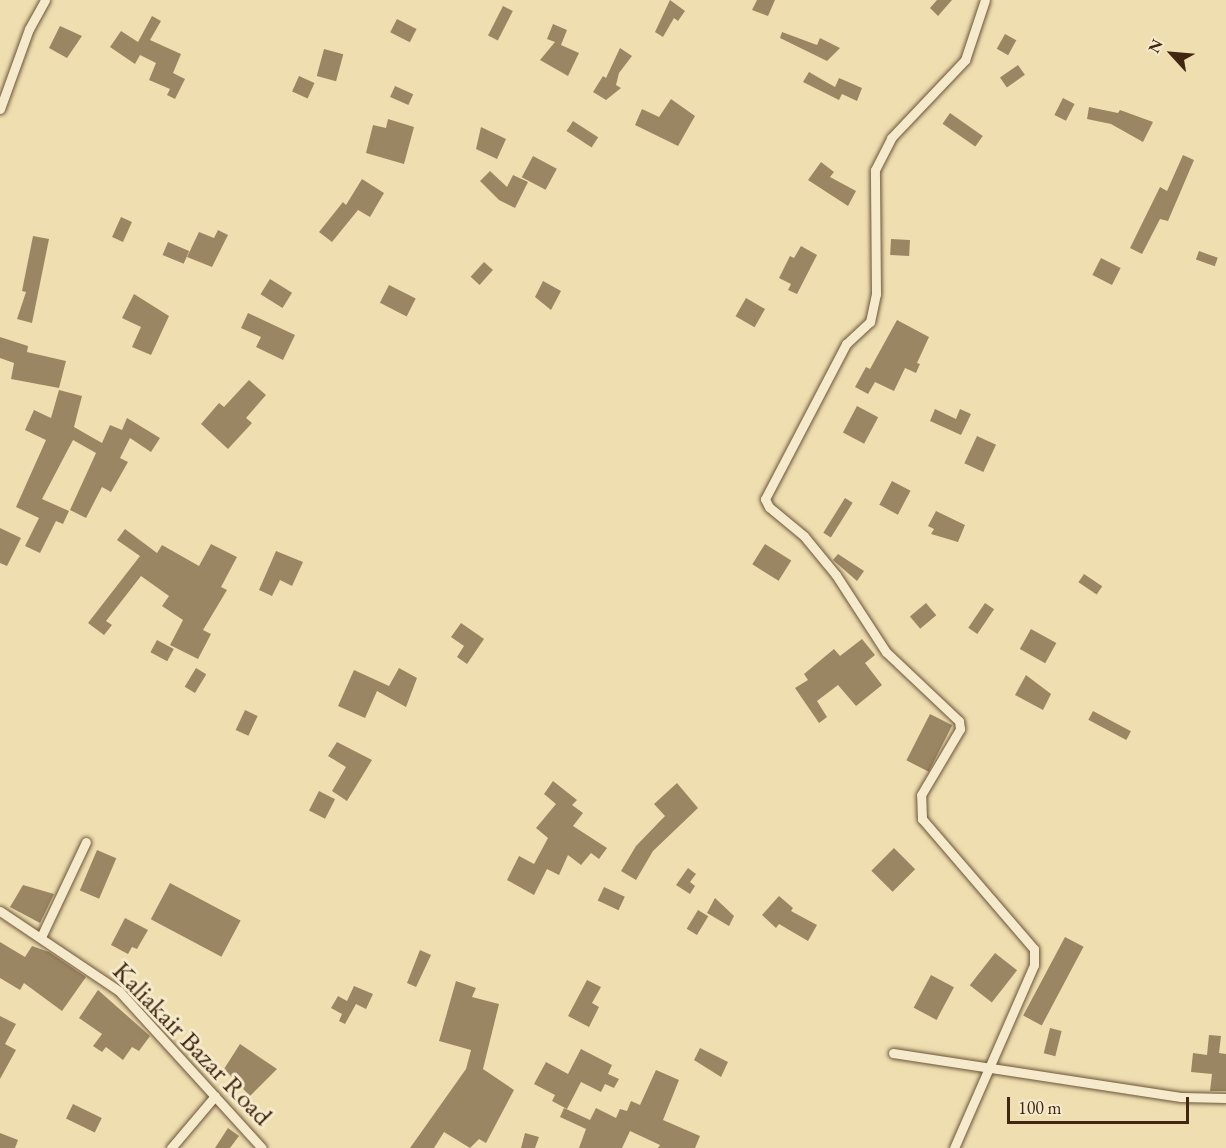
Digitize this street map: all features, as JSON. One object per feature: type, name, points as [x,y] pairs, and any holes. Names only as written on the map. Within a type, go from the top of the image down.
[{"type":"street","points":[[0,109],[29,29],[45,0]]},
{"type":"street","points":[[954,1148],[1034,965],[1034,949],[922,819],[921,795],[960,729],[959,721],[886,652],[836,576],[804,536],[770,507],[765,498],[846,344],[870,322],[876,294],[875,170],[891,138],[965,60],[985,0]]},
{"type":"street","points":[[41,937],[86,842]]},
{"type":"street","name":"Kaliakair Bazar Road","points":[[0,911],[119,991],[262,1148]]},
{"type":"street","points":[[893,1053],[1181,1097],[1226,1098]]},
{"type":"street","points":[[171,1148],[215,1096]]},
{"type":"building","points":[[670,0],[685,11],[678,21],[674,18],[663,37],[655,32]]},
{"type":"building","points":[[757,0],[775,0],[768,16],[752,10]]},
{"type":"building","points":[[937,0],[952,0],[938,16],[930,8]]},
{"type":"building","points":[[503,6],[513,11],[498,40],[488,35]]},
{"type":"building","points":[[152,16],[161,21],[150,40],[181,54],[173,73],[185,79],[175,99],[167,95],[170,89],[149,80],[156,63],[140,55],[135,64],[110,47],[121,31],[138,42]]},
{"type":"building","points":[[397,19],[417,29],[410,42],[390,32]]},
{"type":"building","points":[[553,24],[567,30],[561,45],[579,53],[568,76],[540,60],[555,42],[547,39]]},
{"type":"building","points":[[60,26],[82,36],[67,58],[49,48]]},
{"type":"building","points":[[782,32],[817,45],[820,38],[840,48],[827,61],[780,38]]},
{"type":"building","points":[[1005,34],[1016,40],[1008,55],[997,49]]},
{"type":"building","points":[[620,48],[632,56],[619,73],[616,85],[621,88],[606,100],[593,92],[603,76],[606,78]]},
{"type":"building","points":[[324,49],[343,54],[336,81],[317,76]]},
{"type":"building","points":[[1018,65],[1025,75],[1007,87],[1000,78]]},
{"type":"building","points":[[809,72],[835,87],[839,78],[862,88],[857,101],[842,94],[839,100],[803,82]]},
{"type":"building","points":[[299,76],[315,83],[308,98],[292,92]]},
{"type":"building","points":[[395,86],[413,94],[408,105],[390,97]]},
{"type":"building","points":[[1063,98],[1075,104],[1066,121],[1054,115]]},
{"type":"building","points":[[671,99],[695,116],[678,146],[635,125],[642,109],[659,117]]},
{"type":"building","points":[[1089,107],[1118,113],[1120,110],[1153,122],[1143,142],[1111,124],[1087,119]]},
{"type":"building","points":[[950,113],[983,136],[975,147],[943,124]]},
{"type":"building","points":[[388,119],[414,127],[404,164],[366,153],[373,125],[386,128]]},
{"type":"building","points":[[573,121],[598,137],[592,147],[566,131]]},
{"type":"building","points":[[481,127],[506,139],[497,159],[476,149]]},
{"type":"building","points":[[1183,155],[1194,160],[1168,221],[1160,219],[1142,254],[1130,248],[1160,187],[1167,191]]},
{"type":"building","points":[[533,156],[557,169],[546,190],[522,177]]},
{"type":"building","points":[[821,162],[834,172],[830,177],[856,191],[848,206],[808,180]]},
{"type":"building","points":[[490,171],[507,187],[513,175],[528,182],[515,208],[499,200],[480,181]]},
{"type":"building","points":[[362,179],[384,193],[370,217],[358,210],[332,242],[319,232],[343,202],[346,205]]},
{"type":"building","points":[[121,217],[132,222],[123,242],[112,237]]},
{"type":"building","points":[[218,230],[228,235],[212,267],[187,257],[199,232],[214,238]]},
{"type":"building","points":[[33,236],[49,239],[32,323],[17,319],[26,292],[22,291]]},
{"type":"building","points":[[891,239],[910,240],[909,256],[890,255]]},
{"type":"building","points":[[168,242],[189,251],[184,264],[163,255]]},
{"type":"building","points":[[801,246],[817,255],[797,294],[788,290],[791,284],[779,278],[790,256],[794,258]]},
{"type":"building","points":[[1199,251],[1218,258],[1215,266],[1196,259]]},
{"type":"building","points":[[1101,258],[1121,268],[1112,285],[1092,275]]},
{"type":"building","points":[[484,262],[493,270],[480,285],[471,277]]},
{"type":"building","points":[[270,279],[292,293],[283,308],[260,294]]},
{"type":"building","points":[[543,281],[561,291],[551,310],[535,297]]},
{"type":"building","points":[[389,285],[416,299],[407,316],[380,303]]},
{"type":"building","points":[[134,294],[169,316],[151,355],[132,347],[141,327],[122,318]]},
{"type":"building","points":[[746,298],[765,309],[755,327],[736,316]]},
{"type":"building","points":[[248,313],[295,335],[283,360],[256,347],[261,337],[241,328]]},
{"type":"building","points":[[897,320],[929,337],[917,363],[920,364],[916,373],[905,368],[894,391],[875,382],[868,394],[855,387],[866,367],[870,369]]},
{"type":"building","points":[[0,337],[28,346],[27,352],[66,361],[59,388],[11,379],[14,363],[0,358]]},
{"type":"building","points":[[249,380],[266,395],[246,418],[252,423],[228,449],[201,424],[219,403],[224,407]]},
{"type":"building","points":[[59,390],[82,396],[74,427],[102,443],[110,425],[122,430],[127,418],[160,438],[151,452],[130,438],[120,458],[128,462],[111,492],[102,487],[86,518],[70,510],[96,453],[73,440],[42,499],[69,511],[63,524],[56,521],[40,553],[25,546],[39,518],[16,507],[46,440],[25,430],[34,410],[51,418]]},
{"type":"building","points":[[857,406],[878,417],[864,444],[843,432]]},
{"type":"building","points":[[935,409],[956,419],[960,409],[971,414],[961,435],[930,421]]},
{"type":"building","points":[[977,436],[996,445],[983,472],[964,463]]},
{"type":"building","points":[[892,481],[911,491],[898,515],[879,505]]},
{"type":"building","points":[[845,498],[853,503],[831,538],[823,533]]},
{"type":"building","points":[[936,511],[965,525],[958,542],[931,534],[934,529],[928,526]]},
{"type":"building","points":[[0,528],[21,538],[7,566],[0,563]]},
{"type":"building","points":[[125,529],[157,553],[162,545],[199,566],[211,544],[237,557],[221,587],[227,590],[203,630],[211,634],[198,659],[170,645],[183,620],[162,606],[169,596],[141,576],[106,621],[112,625],[104,635],[88,623],[140,556],[117,540]]},
{"type":"building","points":[[765,544],[791,560],[779,581],[752,564]]},
{"type":"building","points":[[276,551],[303,562],[292,586],[280,580],[272,596],[259,590]]},
{"type":"building","points":[[838,554],[864,571],[857,581],[833,560]]},
{"type":"building","points":[[1084,574],[1102,586],[1097,595],[1078,582]]},
{"type":"building","points":[[926,603],[936,615],[920,629],[910,616]]},
{"type":"building","points":[[985,603],[994,609],[977,634],[968,628]]},
{"type":"building","points":[[461,623],[484,639],[467,664],[457,657],[464,646],[451,637]]},
{"type":"building","points":[[1031,629],[1056,643],[1045,663],[1020,649]]},
{"type":"building","points":[[862,639],[875,655],[865,663],[882,685],[856,706],[838,685],[817,701],[827,717],[819,723],[795,688],[808,680],[804,674],[834,649],[840,656]]},
{"type":"building","points":[[157,640],[174,649],[167,661],[150,652]]},
{"type":"building","points":[[196,668],[206,674],[195,693],[185,687]]},
{"type":"building","points":[[399,668],[417,678],[406,707],[377,691],[365,718],[338,706],[354,670],[389,686]]},
{"type":"building","points":[[1026,675],[1051,694],[1043,710],[1015,695]]},
{"type":"building","points":[[245,710],[258,716],[248,736],[236,730]]},
{"type":"building","points":[[1093,711],[1131,731],[1126,740],[1088,720]]},
{"type":"building","points":[[930,714],[952,725],[929,772],[906,760]]},
{"type":"building","points":[[337,742],[372,760],[347,801],[332,791],[346,767],[328,756]]},
{"type":"building","points":[[553,781],[577,800],[572,805],[583,813],[573,826],[607,848],[599,859],[591,853],[581,865],[568,855],[559,875],[547,869],[534,895],[507,880],[519,856],[534,864],[548,838],[536,828],[556,804],[544,794]]},
{"type":"building","points":[[677,783],[698,808],[653,851],[636,880],[621,871],[636,846],[665,816],[654,804]]},
{"type":"building","points":[[319,791],[335,799],[325,819],[309,811]]},
{"type":"building","points":[[894,848],[915,869],[893,892],[871,871]]},
{"type":"building","points":[[97,850],[116,858],[99,899],[80,891]]},
{"type":"building","points":[[688,868],[696,874],[690,882],[695,886],[690,894],[676,885]]},
{"type":"building","points":[[170,883],[241,921],[221,957],[151,919]]},
{"type":"building","points":[[23,885],[54,894],[40,923],[10,907]]},
{"type":"building","points":[[604,887],[625,897],[619,910],[598,901]]},
{"type":"building","points":[[779,896],[793,908],[791,911],[817,925],[808,941],[779,924],[776,928],[762,915]]},
{"type":"building","points":[[715,898],[734,916],[729,926],[707,913]]},
{"type":"building","points":[[698,910],[708,916],[697,935],[687,929]]},
{"type":"building","points":[[125,918],[148,930],[137,949],[132,947],[128,954],[111,945]]},
{"type":"building","points":[[1065,937],[1084,947],[1042,1025],[1023,1016]]},
{"type":"building","points":[[0,942],[25,957],[32,946],[49,952],[86,977],[62,1011],[24,983],[20,990],[0,978]]},
{"type":"building","points":[[420,950],[431,955],[416,987],[407,983]]},
{"type":"building","points":[[995,953],[1017,970],[992,1003],[970,985]]},
{"type":"building","points":[[931,975],[954,987],[937,1020],[914,1008]]},
{"type":"building","points":[[587,980],[601,987],[592,1003],[599,1007],[589,1027],[568,1016]]},
{"type":"building","points":[[456,981],[476,988],[472,997],[499,1004],[483,1069],[514,1090],[486,1143],[479,1139],[470,1148],[444,1132],[434,1148],[410,1148],[466,1069],[471,1050],[439,1041]]},
{"type":"building","points":[[354,986],[373,994],[366,1009],[356,1004],[345,1024],[339,1021],[342,1014],[331,1008],[338,996],[347,1001]]},
{"type":"building","points":[[98,990],[150,1036],[139,1051],[132,1047],[123,1060],[106,1047],[102,1052],[93,1046],[102,1034],[79,1018]]},
{"type":"building","points":[[0,1016],[16,1024],[5,1044],[16,1050],[0,1079]]},
{"type":"building","points":[[1050,1028],[1062,1031],[1055,1056],[1044,1053]]},
{"type":"building","points":[[1209,1035],[1221,1036],[1219,1053],[1226,1054],[1226,1091],[1210,1091],[1212,1074],[1191,1072],[1193,1053],[1207,1055]]},
{"type":"building","points":[[240,1044],[277,1069],[250,1096],[224,1069]]},
{"type":"building","points":[[700,1048],[728,1062],[721,1077],[694,1060]]},
{"type":"building","points":[[581,1049],[612,1065],[608,1074],[619,1079],[614,1088],[605,1084],[601,1092],[581,1082],[567,1109],[552,1101],[555,1095],[534,1084],[546,1062],[568,1074]]},
{"type":"building","points":[[656,1070],[679,1080],[663,1120],[700,1136],[695,1148],[658,1148],[660,1145],[630,1131],[622,1148],[579,1148],[586,1129],[560,1117],[564,1108],[590,1120],[596,1108],[616,1118],[620,1109],[627,1111],[631,1101],[640,1105]]},
{"type":"building","points":[[73,1104],[102,1118],[95,1132],[66,1118]]},
{"type":"building","points":[[228,1128],[239,1136],[230,1148],[215,1148]]},
{"type":"building","points":[[0,1133],[18,1140],[15,1148],[0,1148]]},
{"type":"building","points":[[525,1133],[539,1137],[535,1148],[521,1148]]}]
